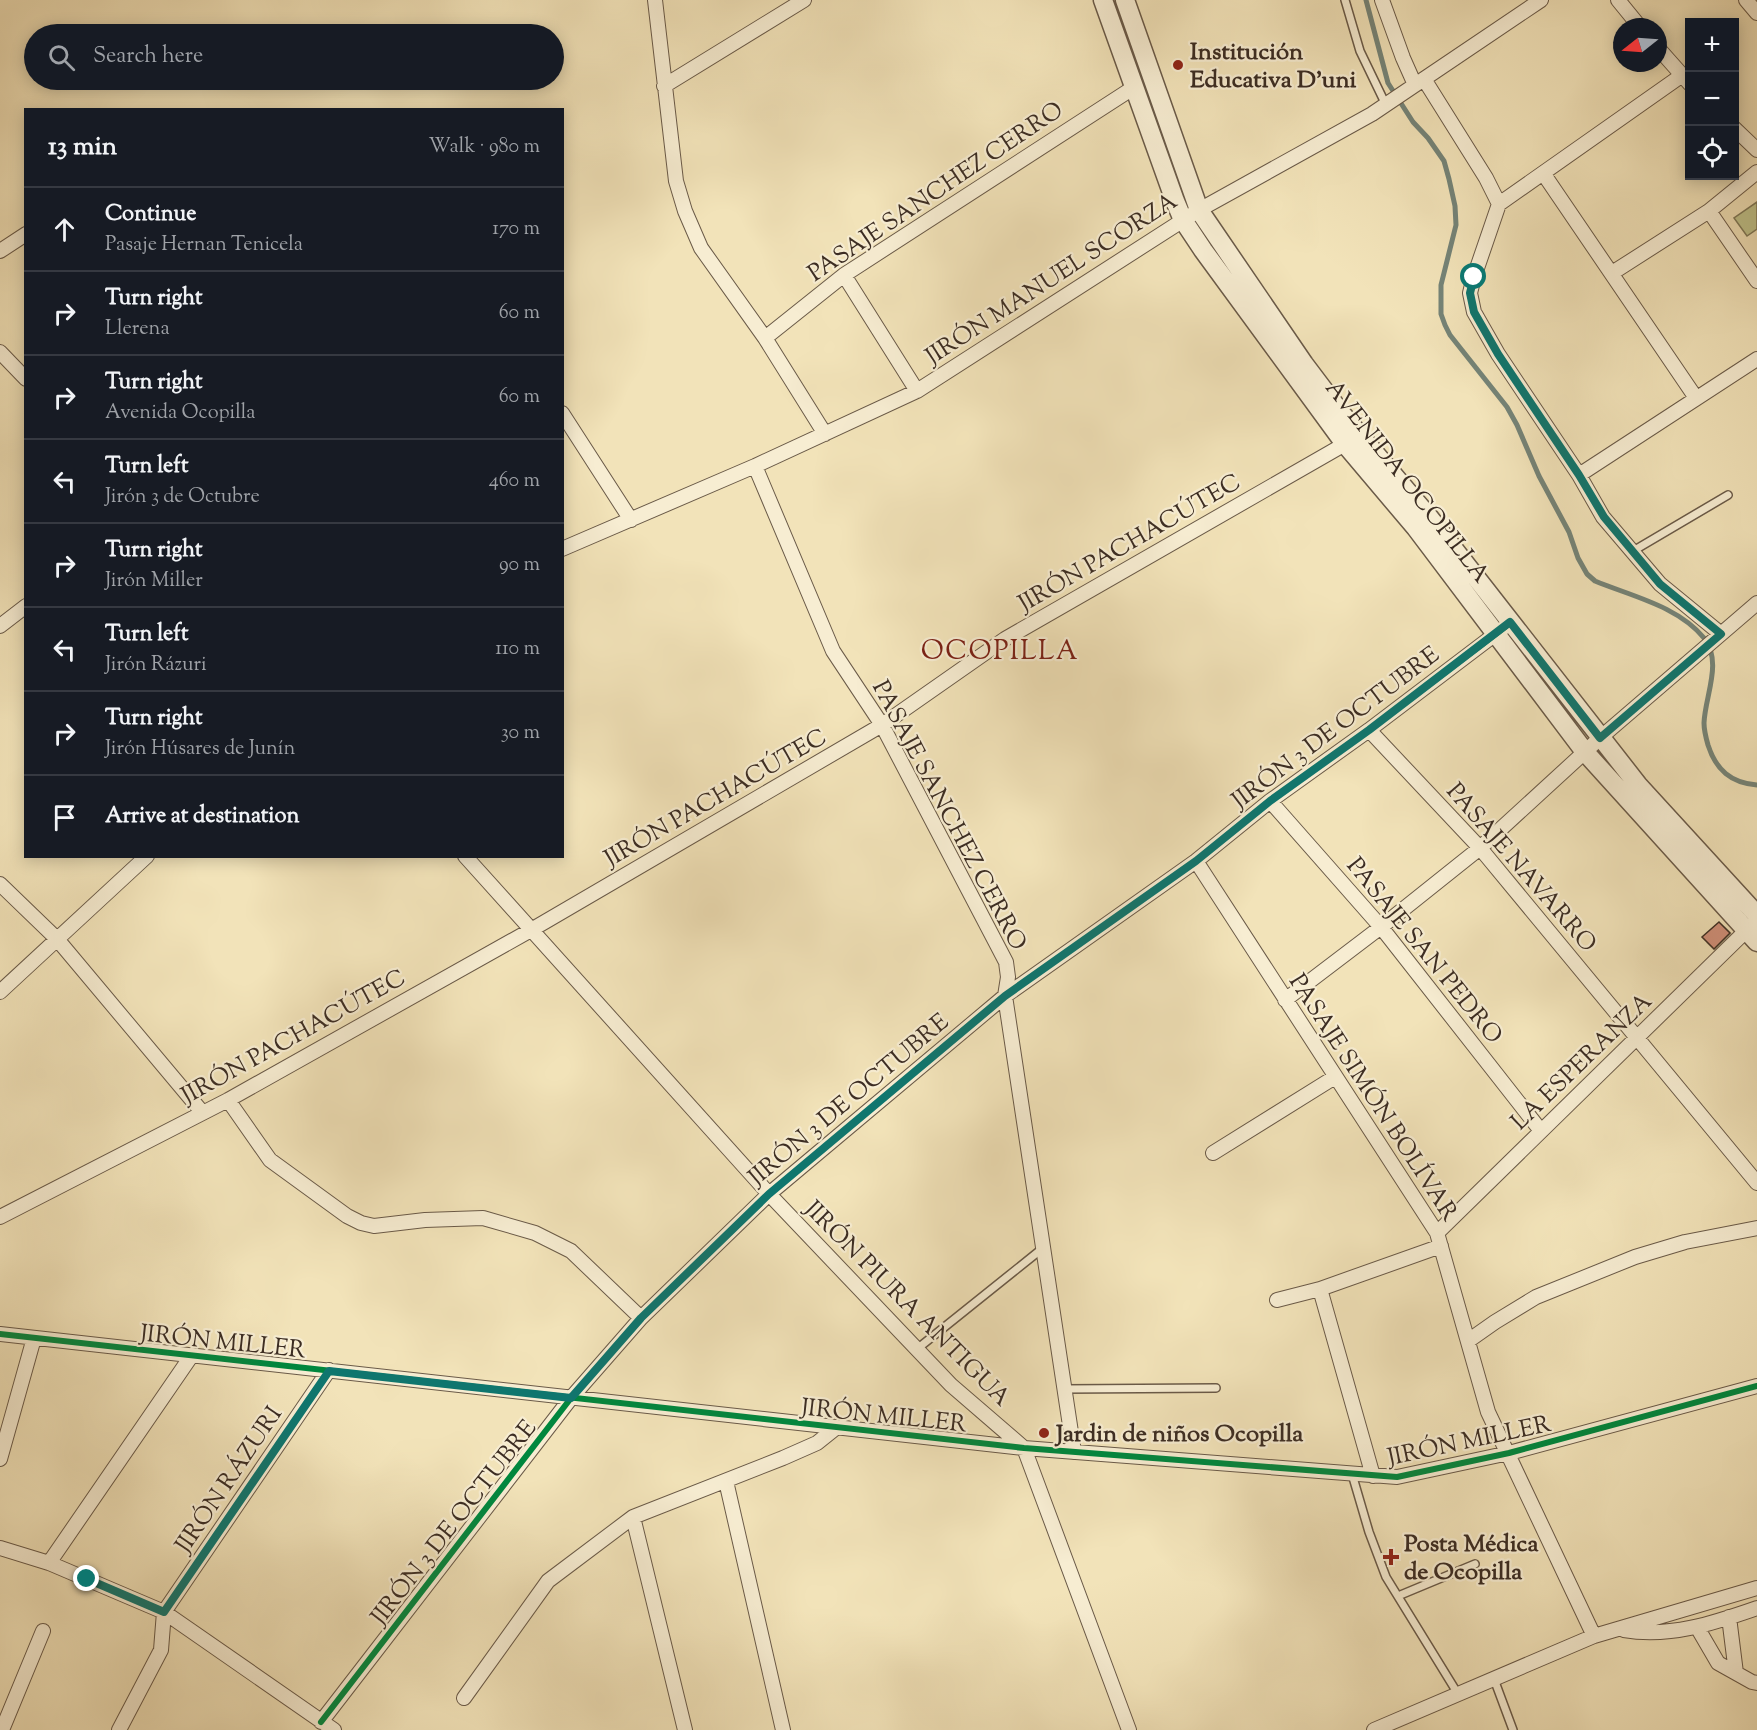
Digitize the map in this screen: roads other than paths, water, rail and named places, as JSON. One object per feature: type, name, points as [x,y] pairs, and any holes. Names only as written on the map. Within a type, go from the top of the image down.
[{"type":"street","points":[[656,0],[676,181],[685,211],[701,248],[765,338],[825,434]]},
{"type":"street","points":[[664,86],[804,0]]},
{"type":"street","name":"AVENIDA OCOPILLA","points":[[1103,0],[1183,220],[1345,444],[1600,738],[1638,785],[1757,915]]},
{"type":"street","name":"AVENIDA OCOPILLA","points":[[1125,0],[1199,210],[1304,364],[1341,413],[1428,516],[1585,752],[1754,931]]},
{"type":"street","points":[[1382,0],[1403,58],[1416,84],[1486,178],[1499,204]]},
{"type":"street","name":"JIRÓN MANUEL SCORZA","points":[[564,548],[755,466],[917,391],[1199,210],[1386,105],[1541,0]]},
{"type":"street","points":[[1618,0],[1633,18]]},
{"type":"street","points":[[1746,0],[1757,13]]},
{"type":"street","points":[[1667,59],[1685,80],[1499,204],[1470,293],[1474,312],[1498,354],[1579,475],[1604,517],[1660,584],[1721,634]]},
{"type":"street","name":"PASAJE SANCHEZ CERRO","points":[[765,338],[844,275],[1133,87]]},
{"type":"street","points":[[1739,133],[1757,150]]},
{"type":"street","points":[[1612,273],[1709,211],[1757,172]]},
{"type":"street","points":[[1543,173],[1696,398]]},
{"type":"street","points":[[1709,211],[1757,281]]},
{"type":"street","points":[[0,251],[24,235]]},
{"type":"street","points":[[844,275],[917,391]]},
{"type":"street","points":[[0,352],[24,377]]},
{"type":"street","points":[[1579,475],[1757,359]]},
{"type":"street","points":[[564,416],[631,520]]},
{"type":"street","name":"JIRÓN PACHACÚTEC","points":[[0,1217],[228,1100],[531,930],[882,725],[1005,639],[1345,444]]},
{"type":"street","name":"PASAJE SANCHEZ CERRO","points":[[755,466],[833,651],[882,725],[1006,962],[1008,977],[1005,996],[1074,1452]]},
{"type":"street","points":[[1285,1000],[1480,848],[1697,653],[1756,607]]},
{"type":"street","points":[[0,626],[24,608]]},
{"type":"street","name":"JIRÓN 3 DE OCTUBRE","points":[[321,1722],[571,1398],[641,1318],[769,1194],[1005,996],[1196,861],[1270,801],[1369,730],[1503,628]]},
{"type":"street","name":"PASAJE NAVARRO","points":[[1369,730],[1480,848],[1757,1183]]},
{"type":"street","name":"PASAJE SAN PEDRO","points":[[1270,801],[1381,927],[1541,1131]]},
{"type":"street","points":[[0,992],[145,858]]},
{"type":"street","name":"JIRÓN PIURA ANTIGUA","points":[[467,858],[769,1194],[951,1385],[1024,1448],[1128,1730]]},
{"type":"street","name":"PASAJE SIMÓN BOLÍVAR","points":[[1196,861],[1439,1240],[1488,1412],[1594,1636]]},
{"type":"street","points":[[0,884],[57,939],[202,1112]]},
{"type":"street","name":"LA ESPERANZA","points":[[1439,1240],[1541,1131],[1636,1038],[1754,931]]},
{"type":"street","points":[[1213,1153],[1335,1077]]},
{"type":"street","points":[[228,1100],[270,1160],[347,1216],[374,1226],[425,1220],[483,1218],[535,1233],[571,1251],[641,1318]]},
{"type":"street","points":[[1468,1341],[1536,1297],[1635,1257],[1685,1242],[1757,1228]]},
{"type":"street","points":[[1277,1300],[1320,1289],[1439,1240]]},
{"type":"street","points":[[1320,1289],[1373,1476]]},
{"type":"street","name":"JIRÓN MILLER","points":[[0,1334],[1024,1448],[1397,1477],[1509,1454],[1757,1386]]},
{"type":"street","points":[[0,1459],[34,1338]]},
{"type":"street","points":[[49,1563],[192,1355]]},
{"type":"street","name":"JIRÓN RÁZURI","points":[[164,1612],[329,1371]]},
{"type":"street","points":[[464,1698],[548,1581],[633,1517],[817,1443],[837,1427]]},
{"type":"street","points":[[726,1481],[783,1730]]},
{"type":"street","points":[[633,1517],[684,1730]]},
{"type":"street","points":[[0,1548],[49,1563],[164,1612],[334,1730]]},
{"type":"street","points":[[1374,1730],[1594,1636],[1757,1588]]},
{"type":"street","points":[[1619,1629],[1646,1634],[1697,1627],[1757,1608]]},
{"type":"street","points":[[119,1730],[161,1650],[164,1612]]},
{"type":"street","points":[[1729,1617],[1736,1673]]},
{"type":"street","points":[[1697,1627],[1718,1663],[1757,1683]]},
{"type":"street","points":[[2,1730],[43,1632]]},
{"type":"lane","points":[[1345,0],[1360,51],[1386,105]]},
{"type":"lane","points":[[1633,551],[1728,495]]},
{"type":"lane","points":[[917,1349],[1044,1248]]},
{"type":"lane","points":[[1065,1389],[1216,1389]]},
{"type":"lane","points":[[1352,1474],[1369,1532],[1386,1577],[1458,1694]]},
{"type":"lane","points":[[1398,1596],[1475,1564]]},
{"type":"lane","points":[[1494,1679],[1513,1730]]},
{"type":"waterway","points":[[1366,0],[1388,83],[1413,122],[1444,161],[1449,179],[1455,206],[1456,225],[1441,285],[1441,314],[1445,325],[1450,335],[1507,407],[1539,476],[1569,532],[1578,558],[1587,574],[1595,581],[1668,610],[1693,627],[1704,638],[1709,647],[1713,668],[1704,723],[1711,754],[1726,774],[1739,781],[1757,785]]},
{"type":"place","name":"Institución Educativa D'uni","points":[[1178,65]]},
{"type":"place","name":"Jardin de niños Ocopilla","points":[[1044,1433]]},
{"type":"place","name":"Posta Médica de Ocopilla","points":[[1391,1557]]},
{"type":"district","name":"OCOPILLA","points":[[1000,650]]}]
